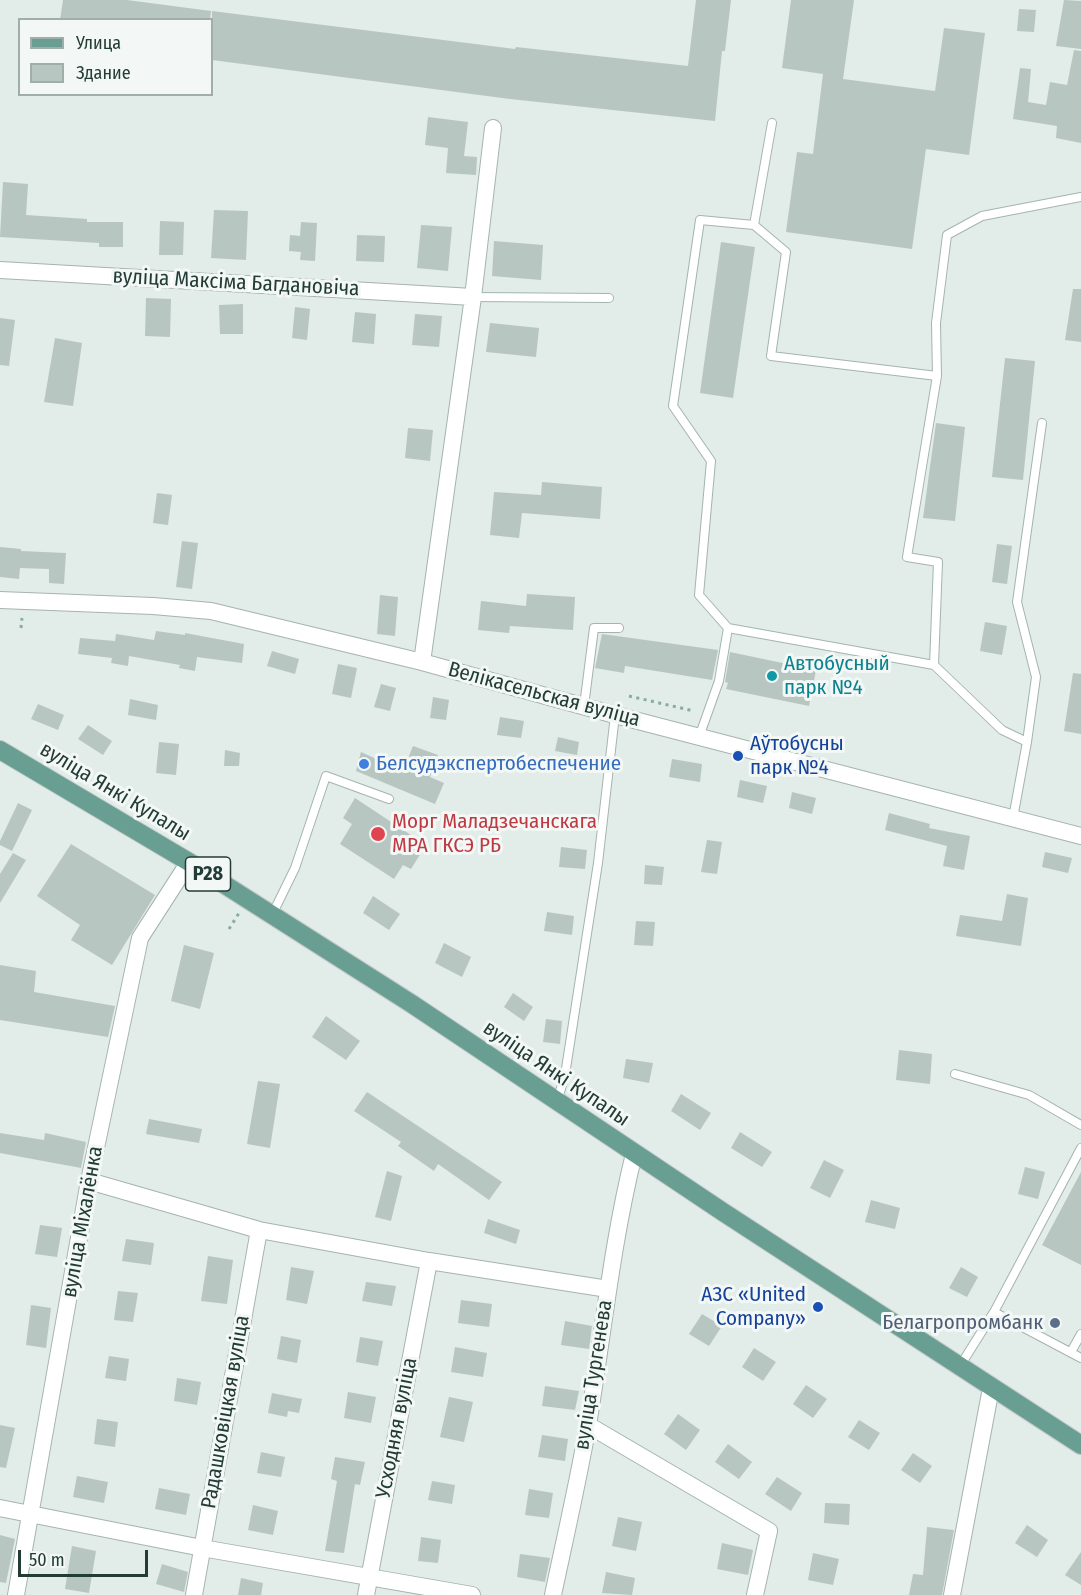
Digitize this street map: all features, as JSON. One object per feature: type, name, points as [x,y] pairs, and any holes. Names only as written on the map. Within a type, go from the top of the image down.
[{"type":"main road","name":"вуліца Янкі Купалы","points":[[0,750],[189,862],[412,1004],[634,1154],[991,1388],[1081,1444]]},
{"type":"street","points":[[422,662],[473,297],[493,128]]},
{"type":"street","name":"вуліца Максіма Багдановіча","points":[[0,270],[473,297]]},
{"type":"street","name":"Велікасельская вуліца","points":[[0,600],[153,606],[212,611],[422,662],[615,715],[1081,836]]},
{"type":"street","name":"вуліца Міхалёнка","points":[[15,1595],[89,1181],[140,938],[189,862]]},
{"type":"street","name":"вуліца Тургенева","points":[[553,1595],[588,1425],[608,1289],[634,1154]]},
{"type":"street","points":[[89,1181],[260,1230],[429,1261],[608,1289]]},
{"type":"street","name":"Радашковіцкая вуліца","points":[[194,1595],[260,1230]]},
{"type":"street","name":"Усходняя вуліца","points":[[366,1595],[429,1261]]},
{"type":"street","points":[[952,1595],[991,1388]]},
{"type":"street","points":[[588,1425],[768,1531],[754,1595]]},
{"type":"street","points":[[0,1508],[202,1548],[472,1595]]},
{"type":"lane","points":[[754,225],[772,123]]},
{"type":"lane","points":[[934,665],[938,562],[907,557],[937,376],[936,323],[947,235],[982,216],[1081,197]]},
{"type":"lane","points":[[937,376],[771,356],[786,252],[754,225],[700,220],[673,406],[711,460],[699,596],[728,627],[934,665],[1002,730],[1027,742]]},
{"type":"lane","points":[[473,297],[609,298]]},
{"type":"lane","points":[[1013,818],[1036,677],[1017,602],[1042,423]]},
{"type":"lane","points":[[699,737],[719,681],[728,627]]},
{"type":"lane","points":[[584,706],[594,628],[619,628]]},
{"type":"lane","points":[[556,1102],[565,1075],[598,863],[615,715]]},
{"type":"lane","points":[[272,915],[295,868],[326,776],[389,799]]},
{"type":"lane","points":[[955,1074],[1029,1095],[1081,1125]]},
{"type":"lane","points":[[960,1366],[994,1312],[1081,1148]]},
{"type":"lane","points":[[994,1312],[1081,1358]]},
{"type":"lane","points":[[1071,1352],[1081,1334]]},
{"type":"building","points":[[63,0],[127,0],[211,11],[210,18],[60,18]]},
{"type":"building","points":[[696,0],[731,0],[725,51],[722,51],[715,121],[510,99],[213,60],[212,11],[515,49],[516,47],[688,66]]},
{"type":"building","points":[[791,0],[854,0],[843,79],[935,91],[944,28],[985,33],[969,155],[926,149],[912,249],[786,232],[797,152],[813,154],[823,74],[782,68]]},
{"type":"building","points":[[1064,0],[1081,1],[1081,49],[1056,46]]},
{"type":"building","points":[[1019,9],[1036,10],[1034,32],[1017,31]]},
{"type":"building","points":[[1074,50],[1081,51],[1081,143],[1056,138],[1057,126],[1013,119],[1020,68],[1031,69],[1028,102],[1046,105],[1050,82],[1067,85]]},
{"type":"building","points":[[428,117],[468,122],[464,156],[477,157],[476,175],[446,173],[448,148],[425,145]]},
{"type":"building","points":[[3,182],[28,184],[26,215],[87,219],[87,222],[123,222],[123,247],[99,247],[99,243],[0,237]]},
{"type":"building","points":[[214,210],[248,211],[246,260],[211,258]]},
{"type":"building","points":[[160,221],[184,222],[183,255],[159,255]]},
{"type":"building","points":[[301,222],[317,223],[315,261],[300,260],[301,252],[289,251],[290,235],[300,236]]},
{"type":"building","points":[[421,225],[452,227],[448,271],[417,268]]},
{"type":"building","points":[[357,235],[385,236],[384,262],[356,261]]},
{"type":"building","points":[[494,241],[543,245],[541,280],[492,276]]},
{"type":"building","points":[[721,242],[755,247],[733,398],[700,393]]},
{"type":"building","points":[[1073,289],[1081,289],[1081,342],[1065,340]]},
{"type":"building","points":[[146,298],[171,299],[170,337],[145,336]]},
{"type":"building","points":[[243,304],[243,334],[220,334],[219,305]]},
{"type":"building","points":[[295,307],[310,309],[307,340],[292,338]]},
{"type":"building","points":[[355,312],[376,314],[374,344],[352,342]]},
{"type":"building","points":[[415,314],[442,316],[439,347],[412,345]]},
{"type":"building","points":[[0,318],[15,320],[9,366],[0,365]]},
{"type":"building","points":[[490,323],[539,328],[536,357],[486,352]]},
{"type":"building","points":[[55,338],[82,343],[73,406],[44,402]]},
{"type":"building","points":[[1005,358],[1035,361],[1023,480],[992,477]]},
{"type":"building","points":[[936,423],[965,427],[955,521],[923,518]]},
{"type":"building","points":[[408,428],[433,430],[430,461],[405,458]]},
{"type":"building","points":[[542,482],[602,487],[600,519],[522,513],[519,538],[490,535],[494,492],[541,495]]},
{"type":"building","points":[[157,493],[172,495],[168,525],[153,523]]},
{"type":"building","points":[[182,541],[198,543],[192,589],[176,587]]},
{"type":"building","points":[[997,544],[1012,546],[1007,584],[992,582]]},
{"type":"building","points":[[0,547],[21,549],[21,551],[66,553],[64,584],[49,583],[49,569],[20,568],[19,579],[0,577]]},
{"type":"building","points":[[527,594],[575,597],[573,630],[510,626],[509,633],[478,630],[481,601],[526,606]]},
{"type":"building","points":[[380,595],[398,597],[395,636],[377,634]]},
{"type":"building","points":[[985,622],[1007,626],[1002,655],[980,651]]},
{"type":"building","points":[[156,631],[185,635],[185,633],[244,644],[242,663],[197,657],[195,671],[179,668],[180,665],[129,656],[128,666],[111,663],[112,658],[78,654],[80,638],[115,641],[116,634],[154,640]]},
{"type":"building","points":[[602,634],[718,650],[712,680],[625,666],[624,673],[595,668]]},
{"type":"building","points":[[272,651],[299,659],[295,674],[267,666]]},
{"type":"building","name":"Автобусный парк №4","points":[[730,652],[816,670],[809,706],[726,689]]},
{"type":"building","points":[[338,664],[357,668],[351,698],[332,694]]},
{"type":"building","points":[[1073,673],[1081,674],[1081,734],[1064,731]]},
{"type":"building","points":[[381,684],[396,688],[390,711],[374,707]]},
{"type":"building","points":[[433,697],[449,700],[446,720],[430,718]]},
{"type":"building","points":[[130,699],[158,705],[156,720],[128,715]]},
{"type":"building","points":[[38,704],[64,715],[58,730],[31,719]]},
{"type":"building","points":[[500,717],[524,721],[521,738],[497,735]]},
{"type":"building","points":[[88,725],[112,741],[103,755],[78,739]]},
{"type":"building","points":[[558,737],[579,742],[577,755],[555,751]]},
{"type":"building","points":[[159,742],[179,744],[176,775],[156,773]]},
{"type":"building","points":[[413,746],[438,755],[430,777],[444,783],[435,804],[356,771],[361,752],[403,771]]},
{"type":"building","points":[[225,750],[240,753],[239,766],[224,766]]},
{"type":"building","points":[[672,759],[702,764],[700,782],[669,777]]},
{"type":"building","points":[[740,780],[767,786],[763,803],[737,797]]},
{"type":"building","points":[[792,792],[816,798],[812,814],[789,808]]},
{"type":"building","name":"Морг Маладзечанскага МРА ГКСЭ РБ","points":[[355,798],[426,845],[411,869],[403,865],[394,879],[340,844],[352,824],[343,818]]},
{"type":"building","points":[[18,803],[32,810],[12,851],[0,845],[0,841]]},
{"type":"building","points":[[889,813],[930,824],[929,828],[970,836],[964,870],[943,866],[947,846],[885,830]]},
{"type":"building","points":[[707,840],[722,842],[717,874],[701,872]]},
{"type":"building","points":[[71,844],[155,895],[112,965],[71,940],[80,925],[37,896]]},
{"type":"building","points":[[561,847],[587,850],[585,869],[559,867]]},
{"type":"building","points":[[1045,852],[1072,858],[1068,873],[1042,867]]},
{"type":"building","points":[[13,853],[26,860],[0,903],[0,874]]},
{"type":"building","points":[[645,865],[664,867],[662,885],[644,884]]},
{"type":"building","points":[[1007,894],[1028,898],[1021,946],[956,936],[960,915],[1002,921]]},
{"type":"building","points":[[373,896],[400,914],[389,930],[363,913]]},
{"type":"building","points":[[547,912],[574,916],[572,935],[544,931]]},
{"type":"building","points":[[636,921],[655,922],[653,946],[634,945]]},
{"type":"building","points":[[444,943],[471,957],[462,977],[435,963]]},
{"type":"building","points":[[184,945],[214,953],[200,1009],[171,1001]]},
{"type":"building","points":[[0,965],[36,971],[34,992],[115,1006],[108,1037],[0,1020]]},
{"type":"building","points":[[513,993],[533,1007],[524,1021],[504,1007]]},
{"type":"building","points":[[326,1016],[360,1041],[346,1060],[312,1037]]},
{"type":"building","points":[[546,1019],[562,1021],[560,1044],[543,1042]]},
{"type":"building","points":[[899,1050],[932,1054],[930,1084],[896,1080]]},
{"type":"building","points":[[626,1059],[653,1063],[649,1083],[623,1078]]},
{"type":"building","points":[[258,1081],[280,1084],[270,1148],[247,1144]]},
{"type":"building","points":[[367,1092],[502,1182],[489,1200],[438,1164],[434,1171],[398,1146],[401,1142],[354,1111]]},
{"type":"building","points":[[681,1094],[711,1113],[700,1130],[671,1111]]},
{"type":"building","points":[[149,1119],[202,1129],[199,1143],[146,1134]]},
{"type":"building","points":[[740,1132],[772,1152],[762,1167],[731,1148]]},
{"type":"building","points":[[0,1133],[44,1140],[45,1133],[86,1142],[81,1168],[0,1153]]},
{"type":"building","points":[[824,1160],[844,1170],[830,1198],[810,1188]]},
{"type":"building","points":[[1025,1167],[1045,1172],[1038,1199],[1018,1194]]},
{"type":"building","points":[[387,1171],[402,1176],[391,1221],[375,1217]]},
{"type":"building","points":[[1081,1172],[1081,1265],[1042,1245]]},
{"type":"building","points":[[871,1200],[900,1208],[895,1229],[865,1222]]},
{"type":"building","points":[[488,1219],[520,1230],[516,1244],[484,1233]]},
{"type":"building","points":[[40,1225],[62,1228],[57,1257],[35,1254]]},
{"type":"building","points":[[126,1239],[154,1243],[151,1265],[122,1261]]},
{"type":"building","points":[[208,1256],[233,1260],[227,1304],[201,1301]]},
{"type":"building","points":[[291,1267],[314,1271],[307,1304],[286,1300]]},
{"type":"building","points":[[961,1267],[978,1277],[967,1297],[949,1288]]},
{"type":"building","points":[[366,1282],[396,1286],[392,1306],[362,1301]]},
{"type":"building","points":[[118,1291],[138,1293],[133,1322],[114,1320]]},
{"type":"building","points":[[461,1300],[492,1304],[489,1327],[458,1323]]},
{"type":"building","points":[[31,1305],[51,1308],[46,1348],[26,1345]]},
{"type":"building","points":[[702,1314],[722,1326],[709,1346],[689,1334]]},
{"type":"building","points":[[565,1321],[592,1326],[589,1349],[561,1345]]},
{"type":"building","points":[[281,1336],[301,1340],[297,1363],[277,1359]]},
{"type":"building","points":[[360,1337],[383,1341],[378,1366],[356,1362]]},
{"type":"building","points":[[455,1347],[487,1353],[483,1377],[451,1372]]},
{"type":"building","points":[[754,1348],[776,1362],[763,1381],[742,1367]]},
{"type":"building","points":[[109,1356],[129,1359],[126,1381],[105,1378]]},
{"type":"building","points":[[177,1378],[201,1382],[197,1405],[174,1401]]},
{"type":"building","points":[[806,1385],[827,1399],[813,1418],[793,1404]]},
{"type":"building","points":[[545,1386],[579,1391],[575,1410],[542,1406]]},
{"type":"building","points":[[348,1392],[376,1397],[371,1423],[344,1418]]},
{"type":"building","points":[[272,1393],[302,1399],[299,1413],[288,1411],[287,1417],[268,1413]]},
{"type":"building","points":[[449,1397],[473,1402],[464,1442],[440,1437]]},
{"type":"building","points":[[678,1414],[700,1430],[686,1450],[664,1434]]},
{"type":"building","points":[[97,1419],[118,1422],[115,1447],[94,1444]]},
{"type":"building","points":[[859,1420],[880,1433],[869,1450],[848,1437]]},
{"type":"building","points":[[0,1425],[15,1428],[6,1468],[0,1467]]},
{"type":"building","points":[[542,1435],[568,1439],[565,1461],[538,1457]]},
{"type":"building","points":[[728,1444],[752,1462],[739,1479],[715,1462]]},
{"type":"building","points":[[261,1452],[285,1457],[281,1477],[257,1473]]},
{"type":"building","points":[[913,1453],[932,1466],[920,1483],[901,1470]]},
{"type":"building","points":[[335,1457],[365,1462],[360,1485],[355,1484],[344,1553],[325,1551],[337,1481],[331,1479]]},
{"type":"building","points":[[77,1476],[108,1482],[104,1503],[73,1497]]},
{"type":"building","points":[[777,1477],[802,1493],[791,1511],[765,1494]]},
{"type":"building","points":[[432,1481],[455,1485],[452,1504],[428,1500]]},
{"type":"building","points":[[159,1488],[190,1494],[186,1515],[155,1509]]},
{"type":"building","points":[[529,1489],[553,1493],[549,1518],[525,1515]]},
{"type":"building","points":[[825,1503],[850,1504],[849,1525],[824,1523]]},
{"type":"building","points":[[253,1505],[278,1511],[273,1535],[248,1530]]},
{"type":"building","points":[[618,1517],[642,1522],[636,1551],[612,1546]]},
{"type":"building","points":[[1027,1525],[1048,1540],[1037,1557],[1015,1543]]},
{"type":"building","points":[[927,1527],[954,1530],[942,1595],[909,1595],[913,1574],[923,1575]]},
{"type":"building","points":[[0,1535],[15,1539],[6,1583],[0,1582]]},
{"type":"building","points":[[421,1537],[441,1540],[438,1563],[418,1561]]},
{"type":"building","points":[[722,1543],[753,1550],[748,1575],[717,1569]]},
{"type":"building","points":[[72,1546],[96,1551],[89,1593],[65,1589]]},
{"type":"building","points":[[1081,1552],[1081,1585],[1065,1575]]},
{"type":"building","points":[[813,1553],[839,1559],[833,1585],[808,1580]]},
{"type":"building","points":[[520,1554],[550,1558],[545,1582],[517,1577]]},
{"type":"building","points":[[162,1564],[188,1572],[184,1592],[156,1584]]},
{"type":"building","points":[[606,1572],[635,1578],[632,1595],[602,1593]]},
{"type":"building","points":[[241,1578],[263,1583],[261,1595],[238,1595]]},
{"type":"place","name":"Автобусный парк №4","points":[[772,676]]},
{"type":"place","name":"Аўтобусны парк №4","points":[[738,756]]},
{"type":"place","name":"Белсудэкспертобеспечение","points":[[364,764]]},
{"type":"place","name":"Морг Маладзечанскага МРА ГКСЭ РБ","points":[[378,834]]},
{"type":"place","name":"АЗС «United Company»","points":[[818,1307]]},
{"type":"place","name":"Белагропромбанк","points":[[1055,1323]]}]
